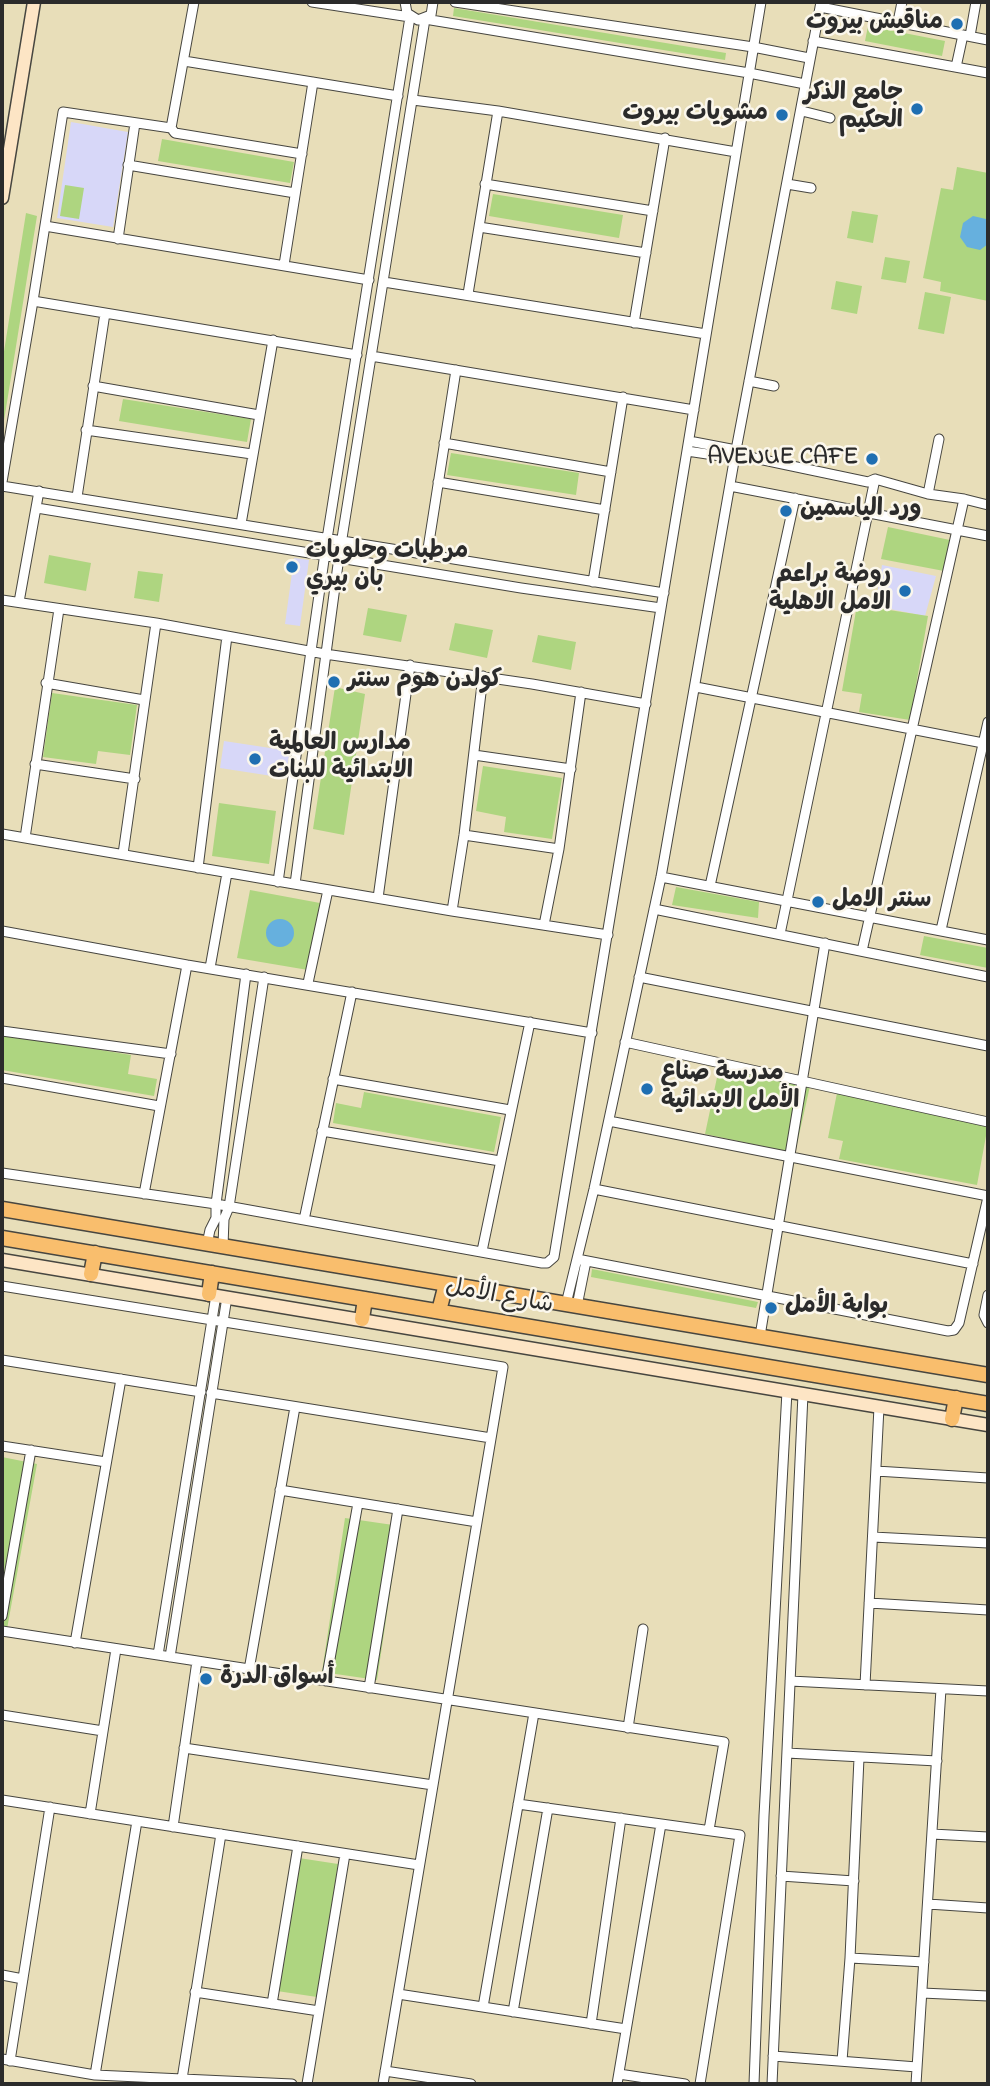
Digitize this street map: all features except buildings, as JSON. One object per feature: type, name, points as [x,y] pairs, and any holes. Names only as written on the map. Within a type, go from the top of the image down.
[{"type":"main road","name":"شارع الأمل","points":[[2,1209],[224,1239],[446,1284],[988,1375]]},
{"type":"main road","name":"شارع الأمل","points":[[2,1238],[988,1404]]},
{"type":"main road","points":[[90,1274],[95,1253]]},
{"type":"main road","points":[[212,1273],[217,1295]]},
{"type":"main road","points":[[439,1311],[446,1284]]},
{"type":"main road","points":[[362,1319],[365,1299]]},
{"type":"main road","points":[[952,1419],[956,1398]]},
{"type":"street","points":[[2,198],[34,2]]},
{"type":"street","points":[[171,128],[194,2]]},
{"type":"street","points":[[312,2],[805,84]]},
{"type":"street","points":[[278,882],[327,538],[410,17],[405,9],[405,2]]},
{"type":"street","points":[[295,884],[341,541],[425,19],[433,11],[433,2]]},
{"type":"street","points":[[455,2],[753,47],[809,58]]},
{"type":"street","points":[[2,1173],[216,1204],[542,1263],[547,1263],[554,1257],[761,2]]},
{"type":"street","points":[[898,22],[902,2]]},
{"type":"street","points":[[956,67],[976,2]]},
{"type":"street","points":[[571,1305],[662,877],[735,454],[821,4],[988,40]]},
{"type":"street","points":[[813,41],[988,73]]},
{"type":"street","points":[[184,61],[398,96]]},
{"type":"street","points":[[284,265],[313,82]]},
{"type":"street","points":[[413,100],[498,111],[736,152]]},
{"type":"street","points":[[468,294],[498,111]]},
{"type":"street","points":[[802,111],[830,118]]},
{"type":"street","points":[[302,154],[175,133],[171,128],[63,112],[2,484],[664,593]]},
{"type":"street","points":[[118,239],[135,124]]},
{"type":"street","points":[[634,323],[665,138]]},
{"type":"street","points":[[128,165],[295,193]]},
{"type":"street","points":[[485,184],[653,211]]},
{"type":"street","points":[[787,184],[811,188]]},
{"type":"street","points":[[45,226],[369,280]]},
{"type":"street","points":[[479,227],[646,253]]},
{"type":"street","points":[[384,282],[706,334]]},
{"type":"street","points":[[33,301],[357,355]]},
{"type":"street","points":[[76,497],[105,313]]},
{"type":"street","points":[[241,524],[272,340]]},
{"type":"street","points":[[371,356],[694,410]]},
{"type":"street","points":[[427,555],[456,370]]},
{"type":"street","points":[[749,382],[774,386]]},
{"type":"street","points":[[93,386],[259,415]]},
{"type":"street","points":[[593,582],[623,397]]},
{"type":"street","points":[[86,430],[252,454]]},
{"type":"street","points":[[928,494],[939,439]]},
{"type":"street","points":[[444,443],[611,472]]},
{"type":"street","points":[[688,446],[868,482],[875,479],[928,494],[988,505]]},
{"type":"street","points":[[780,934],[875,479]]},
{"type":"street","points":[[438,482],[605,510]]},
{"type":"street","points":[[730,486],[988,536]]},
{"type":"street","points":[[19,602],[39,491]]},
{"type":"street","points":[[710,886],[795,498]]},
{"type":"street","points":[[862,951],[964,499]]},
{"type":"street","points":[[37,508],[521,588],[661,608]]},
{"type":"street","points":[[2,600],[646,704]]},
{"type":"street","points":[[24,838],[58,609]]},
{"type":"street","points":[[124,854],[156,624]]},
{"type":"street","points":[[198,868],[227,636]]},
{"type":"street","points":[[378,898],[410,665]]},
{"type":"street","points":[[452,911],[483,676]]},
{"type":"street","points":[[46,682],[144,700]]},
{"type":"street","points":[[696,687],[986,744]]},
{"type":"street","points":[[544,925],[559,849],[580,692]]},
{"type":"street","points":[[942,930],[986,744],[988,722]]},
{"type":"street","points":[[474,755],[571,769]]},
{"type":"street","points":[[35,764],[135,779]]},
{"type":"street","points":[[2,834],[608,935]]},
{"type":"street","points":[[464,835],[559,849]]},
{"type":"street","points":[[210,968],[228,873]]},
{"type":"street","points":[[662,877],[988,940]]},
{"type":"street","points":[[308,984],[328,890]]},
{"type":"street","points":[[654,909],[988,977]]},
{"type":"street","points":[[2,934],[592,1032]]},
{"type":"street","points":[[760,1336],[825,943]]},
{"type":"street","points":[[144,1194],[187,965]]},
{"type":"street","points":[[209,1237],[216,1218],[246,974]]},
{"type":"street","points":[[639,977],[988,1046]]},
{"type":"street","points":[[224,1239],[224,1219],[229,1207],[264,978]]},
{"type":"street","points":[[304,1220],[352,992]]},
{"type":"street","points":[[482,1251],[530,1022]]},
{"type":"street","points":[[2,1031],[170,1054]]},
{"type":"street","points":[[625,1041],[988,1122]]},
{"type":"street","points":[[2,1078],[159,1106]]},
{"type":"street","points":[[333,1079],[510,1110]]},
{"type":"street","points":[[581,1260],[948,1331],[954,1330],[959,1323],[988,1197],[609,1121]]},
{"type":"street","points":[[322,1131],[500,1161]]},
{"type":"street","points":[[594,1189],[973,1264]]},
{"type":"street","points":[[2,1260],[988,1425]]},
{"type":"street","points":[[2,1286],[503,1367],[383,2084]]},
{"type":"street","points":[[158,1656],[217,1295]]},
{"type":"street","points":[[170,1657],[223,1322],[217,1295]]},
{"type":"street","points":[[988,1295],[984,1315],[988,1324]]},
{"type":"street","points":[[2,1360],[201,1392]]},
{"type":"street","points":[[75,1643],[121,1379]]},
{"type":"street","points":[[754,2084],[765,1799],[787,1391]]},
{"type":"street","points":[[211,1393],[491,1438]]},
{"type":"street","points":[[772,2084],[803,1394]]},
{"type":"street","points":[[249,1670],[295,1407]]},
{"type":"street","points":[[865,1685],[879,1407]]},
{"type":"street","points":[[2,1446],[106,1462]]},
{"type":"street","points":[[2,1616],[31,1450]]},
{"type":"street","points":[[876,1471],[988,1478]]},
{"type":"street","points":[[280,1490],[477,1522]]},
{"type":"street","points":[[326,1681],[358,1503]]},
{"type":"street","points":[[369,1688],[398,1509]]},
{"type":"street","points":[[873,1537],[988,1543]]},
{"type":"street","points":[[869,1603],[988,1610]]},
{"type":"street","points":[[628,1727],[643,1629]]},
{"type":"street","points":[[2,1632],[724,1742],[709,1830]]},
{"type":"street","points":[[90,1814],[116,1649]]},
{"type":"street","points":[[173,1827],[197,1661]]},
{"type":"street","points":[[790,1681],[988,1691]]},
{"type":"street","points":[[916,2084],[941,1689]]},
{"type":"street","points":[[483,2007],[534,1713]]},
{"type":"street","points":[[2,1715],[103,1731]]},
{"type":"street","points":[[184,1748],[433,1785]]},
{"type":"street","points":[[787,1753],[859,1759],[937,1761]]},
{"type":"street","points":[[842,2061],[850,1958],[859,1759]]},
{"type":"street","points":[[765,1799],[785,1800]]},
{"type":"street","points":[[2,1800],[419,1865]]},
{"type":"street","points":[[518,1804],[740,1835],[700,2084]]},
{"type":"street","points":[[50,1807],[23,1979],[6,2060],[95,2075],[292,2084]]},
{"type":"street","points":[[513,2012],[548,1808]]},
{"type":"street","points":[[591,2024],[621,1818]]},
{"type":"street","points":[[95,2075],[137,1821]]},
{"type":"street","points":[[661,1824],[618,2079],[685,2084]]},
{"type":"street","points":[[182,2079],[221,1834]]},
{"type":"street","points":[[932,1834],[988,1837]]},
{"type":"street","points":[[272,2004],[298,1846]]},
{"type":"street","points":[[307,2084],[345,1854]]},
{"type":"street","points":[[782,1876],[854,1881]]},
{"type":"street","points":[[928,1904],[988,1908]]},
{"type":"street","points":[[850,1958],[924,1962]]},
{"type":"street","points":[[2,1975],[23,1979]]},
{"type":"street","points":[[195,1992],[319,2011]]},
{"type":"street","points":[[922,1993],[988,1996]]},
{"type":"street","points":[[398,1994],[626,2029]]},
{"type":"street","points":[[773,2056],[917,2067]]},
{"type":"street","points":[[385,2071],[471,2084]]},
{"type":"shaded area","points":[[71,122],[128,132],[113,227],[57,218]]},
{"type":"shaded area","points":[[294,558],[309,560],[300,626],[285,624]]},
{"type":"shaded area","name":"روضة براعم الامل الاهلية","points":[[882,565],[936,576],[925,616],[875,606]]},
{"type":"shaded area","name":"مدارس العالمية الابتدائية للبنات","points":[[224,741],[290,751],[285,778],[220,768]]},
{"type":"green space","points":[[454,8],[726,53],[725,60],[453,16]]},
{"type":"green space","points":[[868,26],[945,41],[942,56],[865,41]]},
{"type":"green space","points":[[162,139],[294,162],[290,183],[158,161]]},
{"type":"green space","points":[[957,167],[988,173],[988,301],[940,291],[941,282],[923,278],[941,188],[953,190]]},
{"type":"green space","points":[[65,185],[84,188],[79,219],[60,216]]},
{"type":"green space","points":[[493,194],[623,215],[619,238],[489,216]]},
{"type":"green space","points":[[852,211],[878,215],[873,243],[847,238]]},
{"type":"green space","points":[[26,213],[37,216],[2,433],[2,364]]},
{"type":"green space","points":[[885,257],[910,261],[906,283],[881,279]]},
{"type":"green space","points":[[836,281],[862,286],[857,314],[831,309]]},
{"type":"green space","points":[[925,292],[951,297],[944,334],[918,329]]},
{"type":"green space","points":[[123,399],[251,419],[247,442],[119,421]]},
{"type":"green space","points":[[451,453],[579,473],[576,495],[447,475]]},
{"type":"green space","points":[[888,527],[950,540],[944,571],[881,559]]},
{"type":"green space","points":[[49,555],[91,563],[86,591],[44,583]]},
{"type":"green space","points":[[138,571],[163,574],[159,602],[134,598]]},
{"type":"green space","points":[[857,605],[928,616],[910,720],[859,712],[862,694],[842,691]]},
{"type":"green space","points":[[368,608],[407,615],[401,642],[363,635]]},
{"type":"green space","points":[[455,623],[493,630],[487,658],[449,650]]},
{"type":"green space","points":[[538,635],[576,642],[571,670],[532,662]]},
{"type":"green space","points":[[335,687],[365,694],[344,835],[313,829]]},
{"type":"green space","points":[[52,693],[137,705],[130,755],[98,751],[96,764],[43,757]]},
{"type":"green space","points":[[483,766],[562,778],[552,839],[504,832],[506,817],[476,811]]},
{"type":"green space","points":[[219,803],[276,811],[269,864],[212,856]]},
{"type":"green space","points":[[676,887],[759,902],[758,918],[672,905]]},
{"type":"green space","points":[[250,890],[320,903],[308,970],[237,958]]},
{"type":"green space","points":[[924,936],[988,948],[988,968],[920,955]]},
{"type":"green space","points":[[2,1034],[131,1055],[128,1074],[157,1079],[154,1096],[2,1070]]},
{"type":"green space","points":[[719,1068],[810,1086],[795,1153],[705,1134]]},
{"type":"green space","points":[[364,1092],[501,1117],[494,1152],[333,1123],[336,1103],[361,1108]]},
{"type":"green space","points":[[837,1093],[988,1125],[977,1185],[839,1159],[843,1141],[828,1138]]},
{"type":"green space","points":[[592,1269],[758,1302],[756,1308],[591,1277]]},
{"type":"green space","points":[[2,1457],[37,1464],[7,1629],[2,1628]]},
{"type":"green space","points":[[345,1518],[400,1526],[377,1680],[322,1672]]},
{"type":"green space","points":[[299,1858],[338,1864],[317,1997],[277,1991]]},
{"type":"water","points":[[973,216],[988,222],[988,244],[980,250],[967,247],[960,237],[963,223]]},
{"type":"water","points":[[280,919],[290,923],[294,933],[290,943],[280,947],[270,943],[266,933],[270,923]]},
{"type":"place","name":"مناقيش بيروت","points":[[957,24]]},
{"type":"place","name":"جامع الذكر الحكيم","points":[[917,109]]},
{"type":"place","name":"مشويات بيروت","points":[[782,115]]},
{"type":"place","name":"AVENUE CAFE","points":[[872,459]]},
{"type":"place","name":"ورد الياسمين","points":[[786,511]]},
{"type":"place","name":"مرطبات وحلويات بان بيري","points":[[292,567]]},
{"type":"place","name":"روضة براعم الامل الاهلية","points":[[905,591]]},
{"type":"place","name":"كولدن هوم سنتر","points":[[334,682]]},
{"type":"place","name":"مدارس العالمية الابتدائية للبنات","points":[[255,759]]},
{"type":"place","name":"سنتر الامل","points":[[818,902]]},
{"type":"place","name":"مدرسة صناع الأمل الابتدائية","points":[[647,1089]]},
{"type":"place","name":"بوابة الأمل","points":[[771,1308]]},
{"type":"place","name":"أسواق الدرة","points":[[206,1679]]}]
